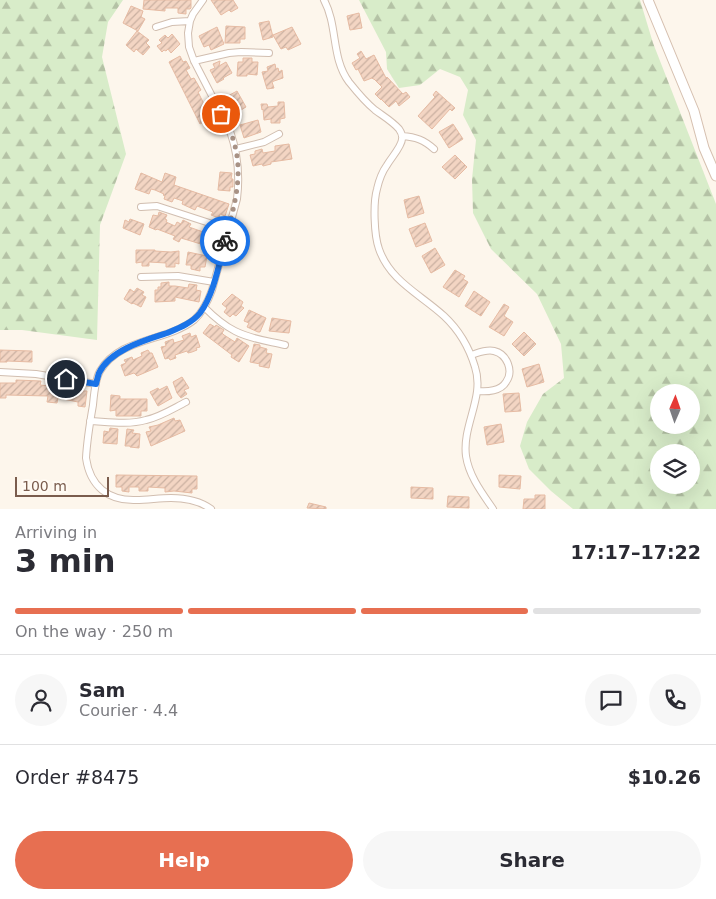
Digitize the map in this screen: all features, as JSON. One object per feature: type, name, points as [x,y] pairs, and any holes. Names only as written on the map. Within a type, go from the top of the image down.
[{"type":"street","points":[[203,0],[190,21],[188,33],[189,47],[194,62],[230,131],[236,149],[239,183],[237,199],[214,282],[204,307],[194,319],[177,329],[129,346],[119,352],[100,372],[96,384],[86,458],[92,478],[107,494],[115,498],[136,500],[183,499],[211,509]]},
{"type":"street","points":[[324,0],[329,12],[339,64],[345,76],[374,109],[399,129],[402,136],[402,143],[387,164],[380,177],[376,191],[375,232],[378,249],[395,277],[442,315],[466,343],[476,368],[478,380],[478,391],[466,438],[466,455],[476,484],[493,509]]},
{"type":"street","points":[[648,0],[694,111],[704,148],[716,176]]},
{"type":"street","points":[[156,28],[172,22],[190,21]]},
{"type":"street","points":[[194,62],[229,53],[270,54]]},
{"type":"street","points":[[236,149],[264,142],[279,134]]},
{"type":"street","points":[[402,136],[419,139],[434,149]]},
{"type":"street","points":[[141,206],[164,207],[228,229]]},
{"type":"street","points":[[141,277],[178,276],[214,282]]},
{"type":"street","points":[[204,307],[235,331],[248,337],[285,345]]},
{"type":"street","points":[[471,355],[492,350],[501,353],[509,367],[509,375],[502,387],[485,392],[478,391]]},
{"type":"street","points":[[0,372],[36,374],[96,384]]},
{"type":"street","points":[[90,421],[130,423],[147,420],[186,402]]},
{"type":"green space","points":[[0,0],[123,0],[108,22],[102,57],[126,154],[100,225],[97,340],[22,330],[0,330]]},
{"type":"green space","points":[[359,0],[640,0],[653,43],[716,204],[716,509],[573,509],[529,469],[520,446],[527,422],[543,394],[564,378],[561,344],[537,294],[491,249],[473,213],[472,179],[476,140],[463,115],[468,90],[460,77],[440,69],[420,85],[399,88],[387,69],[386,52]]},
{"type":"building","points":[[144,0],[191,0],[191,8],[186,9],[186,14],[178,13],[178,8],[165,8],[165,11],[143,9]]},
{"type":"building","points":[[211,0],[233,0],[238,8],[231,12],[229,10],[221,15]]},
{"type":"building","points":[[131,6],[143,11],[141,17],[145,19],[138,31],[123,23]]},
{"type":"building","points":[[359,13],[362,28],[350,30],[347,16]]},
{"type":"building","points":[[269,21],[273,37],[263,40],[259,23]]},
{"type":"building","points":[[226,26],[245,27],[245,39],[240,39],[240,43],[225,43]]},
{"type":"building","points":[[217,27],[224,44],[211,50],[209,45],[204,47],[199,36]]},
{"type":"building","points":[[292,27],[301,44],[288,50],[286,47],[281,49],[273,35]]},
{"type":"building","points":[[137,31],[149,40],[146,43],[150,47],[143,55],[136,49],[134,52],[126,45]]},
{"type":"building","points":[[172,34],[180,44],[171,53],[168,49],[162,52],[157,46],[162,43],[159,40],[165,35],[168,38]]},
{"type":"building","points":[[361,51],[366,59],[374,55],[386,78],[403,94],[406,92],[410,97],[399,106],[396,101],[389,107],[381,100],[375,94],[382,87],[372,78],[364,81],[358,69],[356,70],[352,63],[360,58],[357,54]]},
{"type":"building","points":[[180,56],[183,62],[186,61],[190,68],[186,70],[191,79],[194,78],[201,90],[198,92],[205,106],[208,104],[212,111],[209,113],[211,118],[200,124],[169,62]]},
{"type":"building","points":[[243,58],[252,58],[252,62],[258,62],[257,75],[237,76],[238,62],[243,62]]},
{"type":"building","points":[[220,61],[219,66],[226,62],[232,73],[217,83],[210,70],[215,68],[213,64]]},
{"type":"building","points":[[275,64],[279,72],[282,70],[283,78],[272,82],[274,88],[267,89],[262,72],[268,71],[267,67]]},
{"type":"building","points":[[237,91],[246,107],[236,113],[233,109],[229,111],[225,103],[229,101],[226,97]]},
{"type":"building","points":[[436,91],[455,108],[452,111],[450,109],[432,129],[418,116],[435,97],[433,95]]},
{"type":"building","points":[[278,102],[284,102],[285,118],[280,119],[280,123],[271,123],[271,119],[264,120],[261,104],[267,104],[268,107],[278,106]]},
{"type":"building","points":[[258,120],[261,132],[244,138],[240,125]]},
{"type":"building","points":[[453,124],[463,139],[449,148],[439,132]]},
{"type":"building","points":[[289,144],[292,159],[271,162],[271,164],[263,166],[262,164],[253,166],[250,155],[255,154],[255,151],[262,149],[263,153],[275,151],[275,146]]},
{"type":"building","points":[[455,155],[467,167],[455,179],[442,167]]},
{"type":"building","points":[[220,172],[232,173],[233,187],[230,187],[230,191],[218,190]]},
{"type":"building","points":[[141,173],[162,182],[165,173],[176,177],[174,185],[229,204],[225,216],[220,214],[219,218],[211,215],[213,212],[197,206],[195,210],[182,204],[183,201],[174,198],[172,202],[164,199],[164,194],[155,190],[151,189],[149,194],[135,189]]},
{"type":"building","points":[[419,196],[424,213],[408,218],[404,200]]},
{"type":"building","points":[[159,212],[167,215],[166,222],[175,226],[177,222],[181,224],[183,220],[191,224],[189,227],[206,233],[206,229],[214,231],[213,234],[218,236],[214,248],[181,238],[179,242],[173,239],[175,236],[149,227],[153,215],[158,216]]},
{"type":"building","points":[[130,219],[144,224],[140,235],[123,228],[125,220],[129,222]]},
{"type":"building","points":[[425,223],[432,241],[416,247],[409,229]]},
{"type":"building","points":[[435,248],[445,265],[431,273],[422,256]]},
{"type":"building","points":[[136,250],[179,251],[179,264],[175,263],[175,267],[166,267],[166,263],[149,262],[149,266],[142,266],[142,262],[136,263]]},
{"type":"building","points":[[188,252],[207,256],[205,267],[200,267],[200,271],[191,269],[191,265],[186,265]]},
{"type":"building","points":[[455,270],[465,276],[463,279],[468,282],[459,297],[443,287]]},
{"type":"building","points":[[169,282],[169,286],[188,288],[189,284],[197,285],[196,290],[201,291],[199,302],[175,297],[175,301],[155,302],[155,290],[161,287],[161,283]]},
{"type":"building","points":[[137,288],[144,292],[142,295],[146,297],[141,307],[124,299],[130,289],[134,292]]},
{"type":"building","points":[[474,291],[490,302],[481,316],[465,306]]},
{"type":"building","points":[[232,294],[243,302],[241,306],[244,308],[236,316],[233,314],[230,317],[224,312],[227,308],[222,304]]},
{"type":"building","points":[[504,304],[509,307],[504,316],[513,322],[504,336],[489,327]]},
{"type":"building","points":[[249,310],[266,318],[260,332],[247,327],[249,323],[244,321]]},
{"type":"building","points":[[272,318],[291,321],[289,333],[269,331]]},
{"type":"building","points":[[210,324],[224,330],[222,333],[235,342],[237,338],[249,346],[239,362],[203,333]]},
{"type":"building","points":[[524,332],[536,344],[524,356],[512,344]]},
{"type":"building","points":[[190,333],[191,337],[196,335],[200,347],[192,352],[188,353],[187,351],[175,355],[176,358],[165,359],[161,347],[166,346],[165,342],[173,339],[174,343],[184,340],[182,336]]},
{"type":"building","points":[[254,344],[267,349],[266,353],[272,354],[269,368],[250,362]]},
{"type":"building","points":[[0,350],[32,351],[32,362],[0,362]]},
{"type":"building","points":[[148,350],[152,353],[158,367],[137,376],[134,373],[125,376],[121,365],[126,363],[124,360],[132,357],[133,360],[142,356],[141,353]]},
{"type":"building","points":[[539,364],[544,382],[527,387],[522,369]]},
{"type":"building","points":[[182,377],[189,388],[184,390],[187,394],[181,398],[173,382]]},
{"type":"building","points":[[16,380],[41,381],[40,385],[58,387],[58,383],[84,387],[83,391],[87,391],[85,407],[78,406],[78,402],[58,398],[57,403],[47,402],[48,396],[6,395],[6,398],[0,398],[0,383],[16,383]]},
{"type":"building","points":[[167,386],[172,398],[158,406],[150,392]]},
{"type":"building","points":[[519,393],[521,411],[505,412],[503,394]]},
{"type":"building","points":[[111,395],[120,396],[120,399],[147,399],[147,411],[141,411],[141,416],[116,416],[116,410],[110,411]]},
{"type":"building","points":[[174,418],[175,421],[180,420],[185,431],[151,446],[146,432],[151,431],[149,427]]},
{"type":"building","points":[[501,424],[504,442],[487,445],[484,427]]},
{"type":"building","points":[[110,428],[118,429],[117,444],[103,443],[104,431],[109,432]]},
{"type":"building","points":[[127,429],[134,430],[132,433],[140,434],[139,448],[125,446]]},
{"type":"building","points":[[116,475],[197,476],[197,489],[192,489],[192,493],[165,492],[165,488],[148,487],[148,491],[139,491],[139,487],[129,487],[129,492],[122,491],[122,487],[116,487]]},
{"type":"building","points":[[499,475],[521,476],[520,489],[499,487]]},
{"type":"building","points":[[411,487],[433,488],[433,499],[411,498]]},
{"type":"building","points":[[535,495],[545,495],[545,509],[523,509],[524,499],[535,499]]},
{"type":"building","points":[[448,496],[469,497],[469,508],[447,507]]},
{"type":"building","points":[[309,503],[326,507],[326,509],[307,508]]},
{"type":"way so far","points":[[221,114],[230,131],[237,154],[239,183],[237,199],[225,241]]},
{"type":"route","points":[[66,379],[96,384],[100,372],[119,352],[129,346],[177,329],[194,319],[207,302],[212,290],[225,241]]}]
